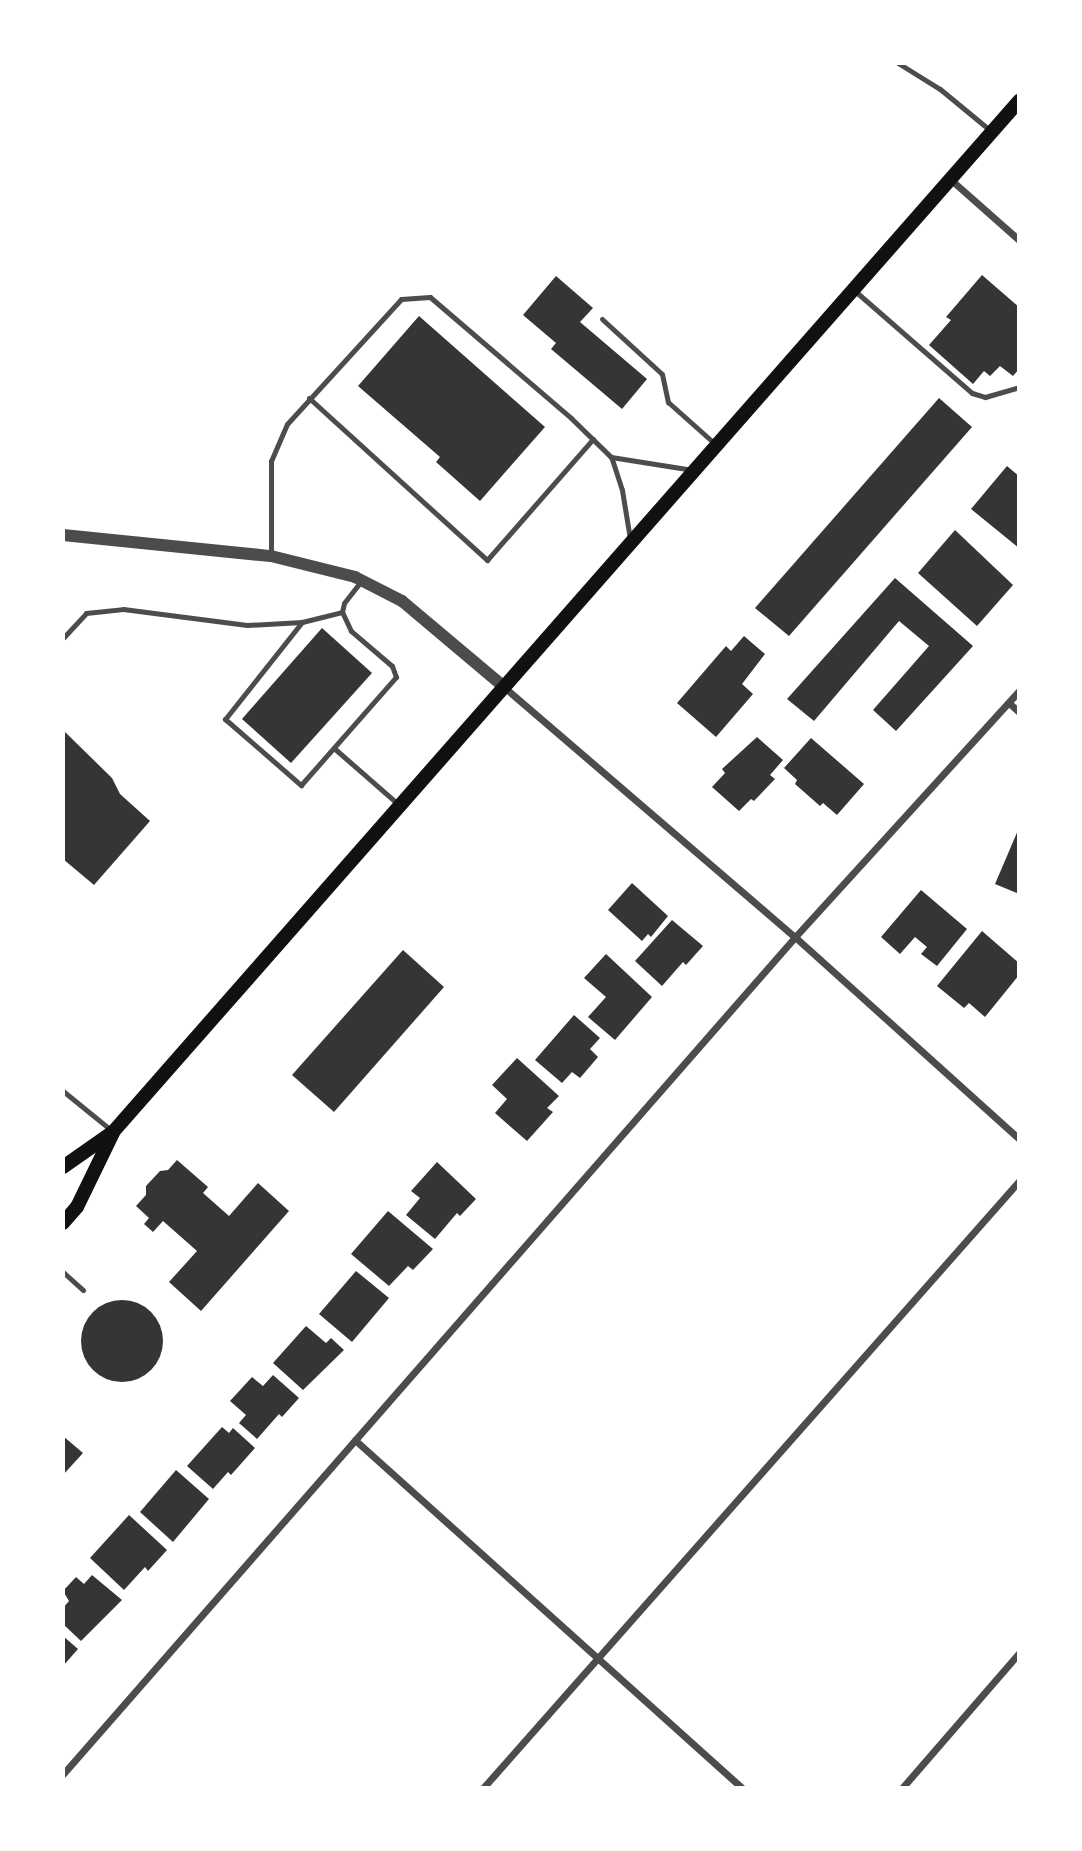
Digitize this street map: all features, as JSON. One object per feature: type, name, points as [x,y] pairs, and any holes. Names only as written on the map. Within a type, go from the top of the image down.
[{"type":"main road","points":[[63,1167],[113,1132],[1019,101]]},
{"type":"main road","points":[[63,1223],[78,1207],[113,1132]]},
{"type":"street","points":[[950,179],[1019,240]]},
{"type":"street","points":[[63,535],[271,556],[362,580],[419,614],[795,937],[1019,1139]]},
{"type":"street","points":[[63,1774],[795,937],[1019,691]]},
{"type":"street","points":[[1009,703],[1019,712]]},
{"type":"street","points":[[483,1788],[1019,1181]]},
{"type":"street","points":[[355,1440],[742,1788]]},
{"type":"street","points":[[902,1788],[1019,1653]]},
{"type":"lane","points":[[898,63],[940,89],[992,132]]},
{"type":"lane","points":[[853,289],[972,393],[985,397],[1019,387]]},
{"type":"lane","points":[[271,556],[271,461],[287,424],[401,299],[430,297],[611,457],[622,490],[631,542]]},
{"type":"lane","points":[[602,319],[662,374],[668,402],[716,445]]},
{"type":"lane","points":[[309,398],[487,560],[593,439]]},
{"type":"lane","points":[[611,457],[694,470]]},
{"type":"lane","points":[[302,622],[225,719],[301,785],[396,677],[392,666],[351,631],[342,612],[344,603],[362,580]]},
{"type":"lane","points":[[63,638],[86,613],[123,609],[247,625],[302,622],[342,612]]},
{"type":"lane","points":[[335,749],[400,806]]},
{"type":"lane","points":[[63,1091],[113,1132]]},
{"type":"lane","points":[[63,1272],[83,1290]]},
{"type":"building","points":[[982,275],[1019,307],[1019,369],[1013,376],[1000,366],[990,376],[984,371],[973,384],[929,345],[951,320],[946,317]]},
{"type":"building","points":[[556,276],[593,308],[580,322],[647,379],[622,409],[551,349],[556,343],[523,315]]},
{"type":"building","points":[[419,316],[545,427],[480,501],[436,462],[440,457],[358,386]]},
{"type":"building","points":[[939,398],[972,427],[789,636],[755,608]]},
{"type":"building","points":[[1007,466],[1019,476],[1019,548],[971,509]]},
{"type":"building","points":[[955,530],[1013,585],[977,626],[918,573]]},
{"type":"building","points":[[895,578],[973,646],[896,731],[873,710],[929,646],[899,621],[814,721],[787,699]]},
{"type":"building","points":[[322,628],[372,673],[291,763],[242,719]]},
{"type":"building","points":[[744,636],[765,654],[742,684],[753,694],[716,737],[677,703],[726,646],[731,651]]},
{"type":"building","points":[[63,730],[112,778],[120,794],[150,821],[94,885],[63,859]]},
{"type":"building","points":[[757,737],[783,760],[770,775],[775,779],[754,801],[751,799],[739,811],[712,787],[725,773],[722,769]]},
{"type":"building","points":[[811,738],[864,784],[837,815],[823,803],[820,806],[795,784],[797,780],[784,768]]},
{"type":"building","points":[[1019,828],[1019,894],[995,884]]},
{"type":"building","points":[[632,883],[668,916],[651,937],[648,934],[642,941],[608,910]]},
{"type":"building","points":[[921,890],[967,929],[937,966],[921,954],[927,947],[915,937],[900,954],[881,937]]},
{"type":"building","points":[[672,920],[703,946],[686,965],[683,962],[662,986],[635,961]]},
{"type":"building","points":[[982,931],[1019,963],[1019,975],[985,1017],[969,1003],[964,1008],[937,986]]},
{"type":"building","points":[[403,950],[444,987],[334,1112],[292,1075]]},
{"type":"building","points":[[606,954],[652,997],[615,1040],[588,1017],[606,997],[584,978]]},
{"type":"building","points":[[574,1015],[600,1038],[590,1049],[598,1057],[580,1078],[572,1072],[562,1083],[535,1060]]},
{"type":"building","points":[[517,1058],[559,1096],[547,1108],[553,1112],[527,1141],[495,1113],[507,1099],[492,1085]]},
{"type":"building","points":[[177,1160],[208,1187],[203,1193],[229,1216],[258,1183],[289,1211],[201,1311],[169,1282],[197,1251],[163,1221],[153,1232],[144,1224],[149,1218],[136,1206],[146,1195],[146,1186],[160,1171],[168,1170]]},
{"type":"building","points":[[437,1162],[476,1199],[460,1216],[457,1213],[435,1239],[406,1215],[420,1198],[411,1191]]},
{"type":"building","points":[[388,1211],[433,1249],[413,1270],[408,1266],[389,1286],[351,1254]]},
{"type":"building","points":[[356,1271],[389,1298],[352,1342],[319,1314]]},
{"type":"building","points":[[122,1300],[138,1304],[151,1312],[159,1325],[163,1341],[159,1357],[151,1370],[138,1378],[122,1382],[106,1378],[93,1370],[85,1357],[81,1341],[85,1325],[93,1312],[106,1304]]},
{"type":"building","points":[[306,1326],[326,1343],[331,1338],[344,1350],[303,1390],[273,1363]]},
{"type":"building","points":[[273,1375],[299,1398],[282,1417],[279,1414],[257,1439],[239,1423],[246,1415],[230,1401],[252,1377],[263,1386]]},
{"type":"building","points":[[222,1427],[229,1433],[233,1428],[255,1448],[231,1475],[228,1472],[213,1489],[187,1466]]},
{"type":"building","points":[[63,1436],[83,1453],[63,1475]]},
{"type":"building","points":[[176,1470],[209,1499],[173,1542],[140,1512]]},
{"type":"building","points":[[129,1515],[167,1550],[148,1571],[145,1567],[124,1590],[90,1558]]},
{"type":"building","points":[[92,1575],[122,1600],[81,1641],[63,1624],[63,1608],[69,1601],[63,1591],[76,1577],[84,1584]]},
{"type":"building","points":[[63,1636],[78,1649],[63,1666]]}]
